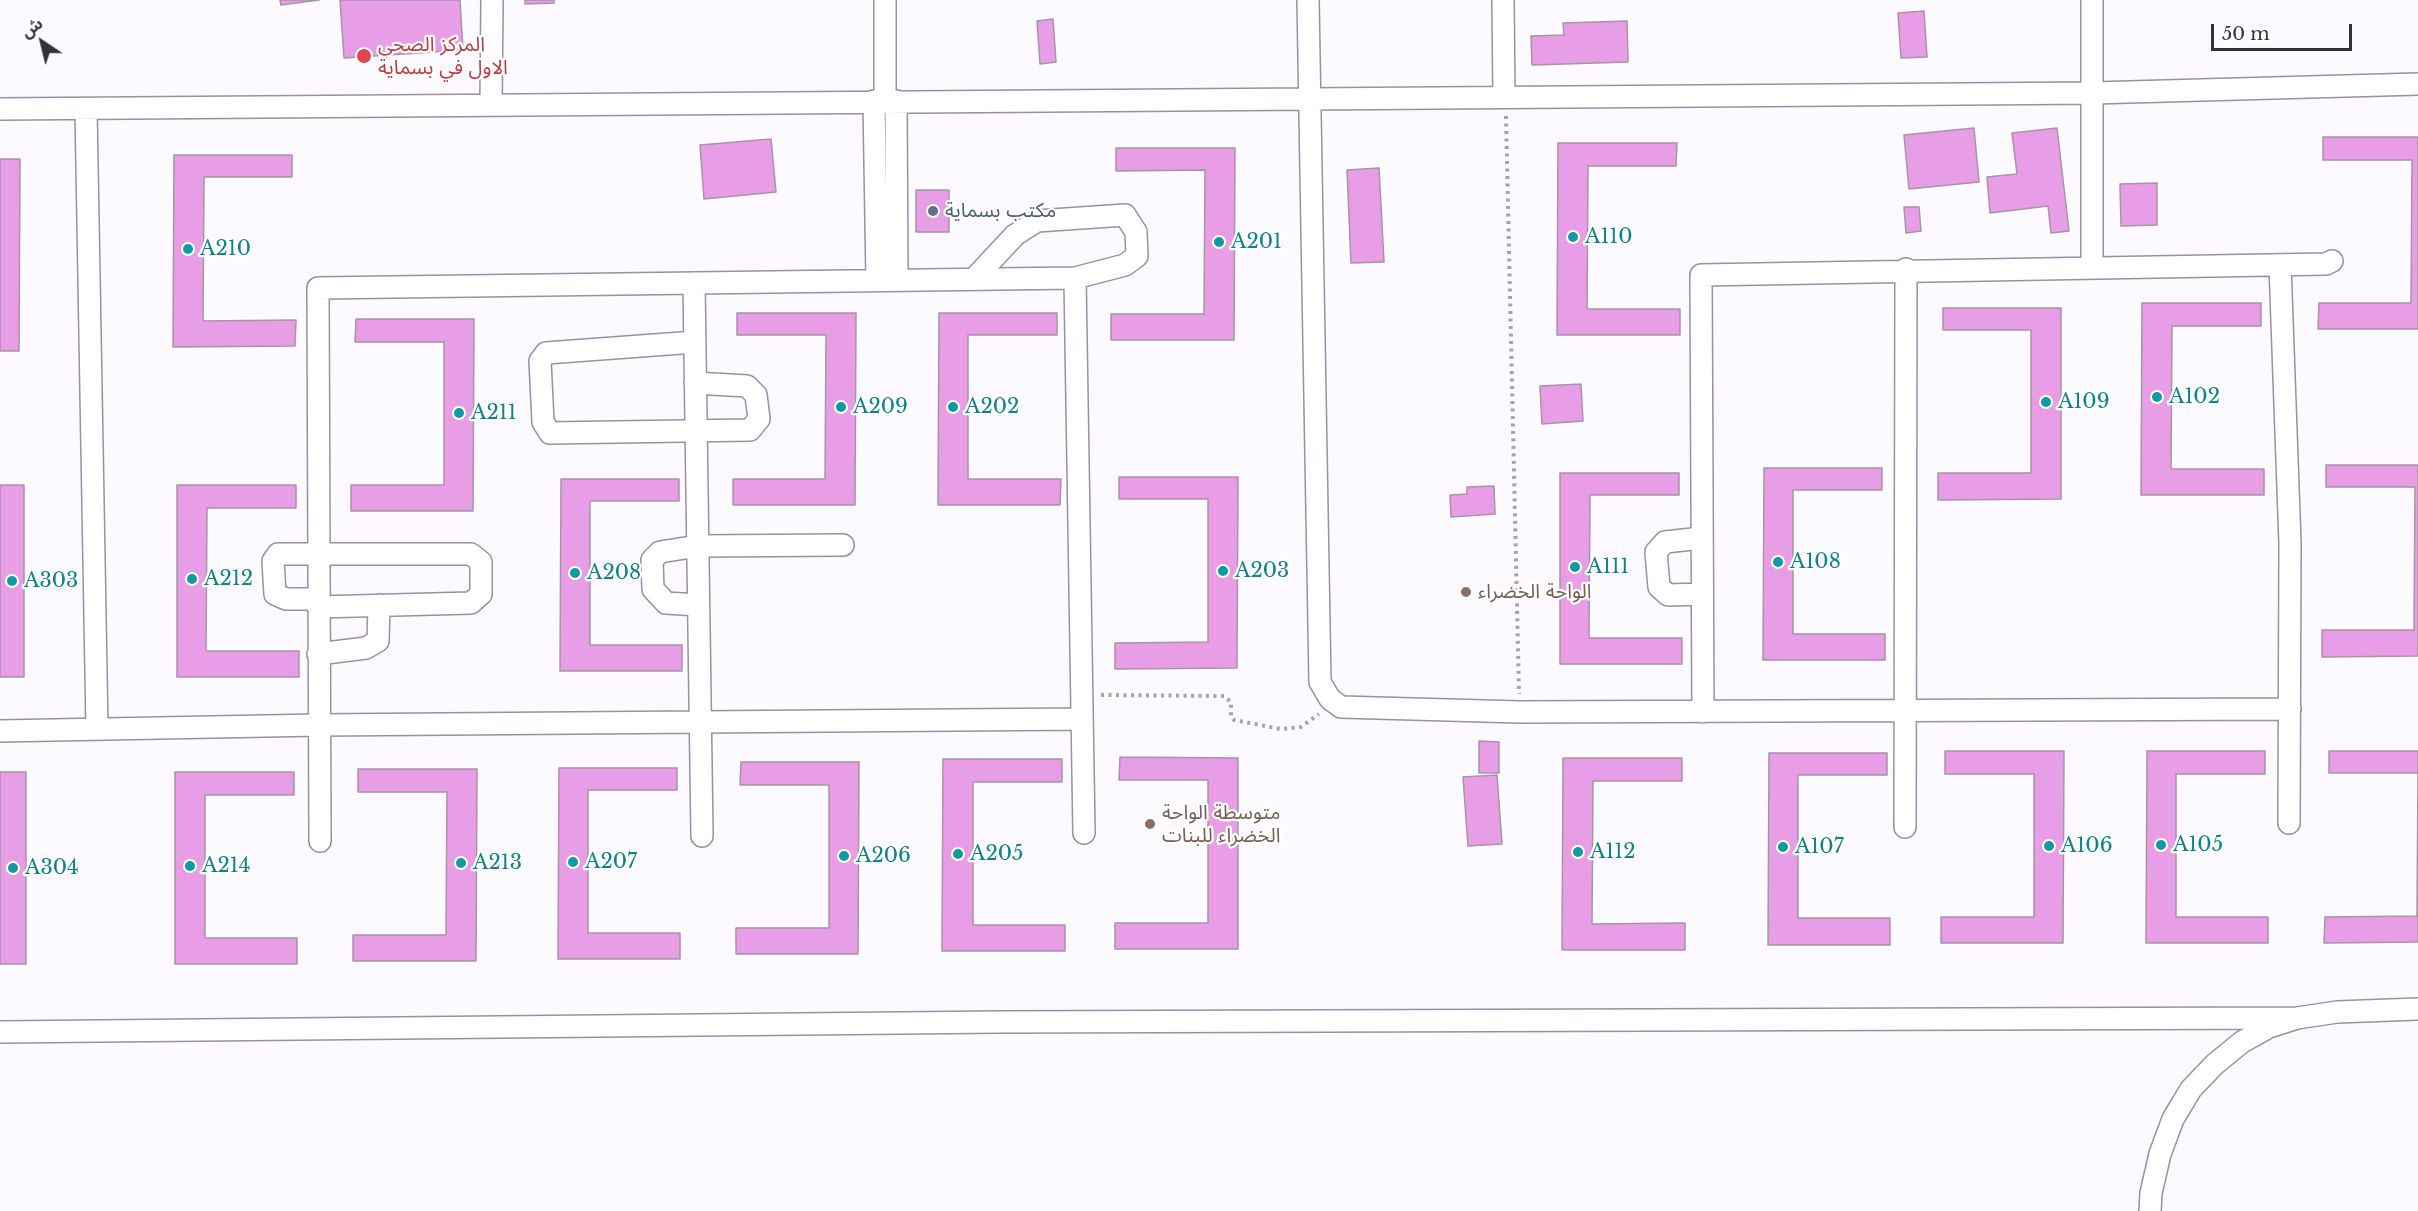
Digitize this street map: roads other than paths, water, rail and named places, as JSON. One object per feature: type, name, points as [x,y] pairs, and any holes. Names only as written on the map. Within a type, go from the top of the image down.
[{"type":"street","points":[[491,105],[492,0]]},
{"type":"street","points":[[885,0],[887,280]]},
{"type":"street","points":[[1308,0],[1320,682],[1330,699],[1341,707],[1520,712],[2290,709]]},
{"type":"street","points":[[1503,0],[1504,97]]},
{"type":"street","points":[[2092,0],[2092,267]]},
{"type":"street","points":[[0,109],[2093,93],[2418,84]]},
{"type":"street","points":[[86,109],[97,729]]},
{"type":"street","points":[[320,841],[318,288],[1075,278],[1125,265],[1137,256],[1136,232],[1125,215],[1037,221],[1015,235],[974,279]]},
{"type":"street","points":[[1703,712],[1701,274],[1906,269],[2280,265],[2326,264],[2332,261]]},
{"type":"street","points":[[2280,265],[2290,543],[2289,823]]},
{"type":"street","points":[[1905,827],[1906,269]]},
{"type":"street","points":[[1075,278],[1084,833]]},
{"type":"street","points":[[694,283],[702,836]]},
{"type":"street","points":[[695,342],[546,353],[540,361],[543,422],[550,433],[696,431],[750,430],[759,419],[756,395],[747,386],[695,383]]},
{"type":"street","points":[[1702,538],[1665,542],[1656,552],[1659,587],[1668,595],[1702,594]]},
{"type":"street","points":[[698,605],[666,603],[653,589],[652,560],[660,552],[698,546],[843,545]]},
{"type":"street","points":[[278,554],[319,555],[471,554],[481,562],[481,594],[471,603],[379,605],[318,603],[286,599],[275,594],[273,561],[278,554]]},
{"type":"street","points":[[318,654],[366,648],[378,641],[379,605]]},
{"type":"street","points":[[0,731],[319,725],[1082,719]]},
{"type":"street","points":[[0,1032],[1000,1022],[2297,1018],[2337,1012],[2418,1009]]},
{"type":"street","points":[[2150,1211],[2151,1193],[2160,1154],[2173,1119],[2192,1089],[2215,1064],[2242,1042],[2269,1027],[2297,1018]]},
{"type":"place","name":"المركز الصحي الاول في بسماية","points":[[364,56]]},
{"type":"place","name":"مكتب بسماية","points":[[933,211]]},
{"type":"place","name":"A110","points":[[1573,237]]},
{"type":"place","name":"A201","points":[[1219,242]]},
{"type":"place","name":"A210","points":[[188,249]]},
{"type":"place","name":"A102","points":[[2157,397]]},
{"type":"place","name":"A109","points":[[2046,402]]},
{"type":"place","name":"A209","points":[[841,407]]},
{"type":"place","name":"A202","points":[[953,407]]},
{"type":"place","name":"A211","points":[[459,413]]},
{"type":"place","name":"A108","points":[[1778,562]]},
{"type":"place","name":"A111","points":[[1575,567]]},
{"type":"place","name":"A203","points":[[1223,571]]},
{"type":"place","name":"A208","points":[[575,573]]},
{"type":"place","name":"A212","points":[[192,579]]},
{"type":"place","name":"A303","points":[[12,581]]},
{"type":"place","name":"الواحة الخضراء","points":[[1466,592]]},
{"type":"place","name":"متوسطة الواحة الخضراء للبنات","points":[[1150,824]]},
{"type":"place","name":"A105","points":[[2161,845]]},
{"type":"place","name":"A106","points":[[2049,846]]},
{"type":"place","name":"A107","points":[[1783,847]]},
{"type":"place","name":"A112","points":[[1578,852]]},
{"type":"place","name":"A205","points":[[958,854]]},
{"type":"place","name":"A206","points":[[844,856]]},
{"type":"place","name":"A207","points":[[573,862]]},
{"type":"place","name":"A213","points":[[461,863]]},
{"type":"place","name":"A214","points":[[190,866]]},
{"type":"place","name":"A304","points":[[13,868]]}]
